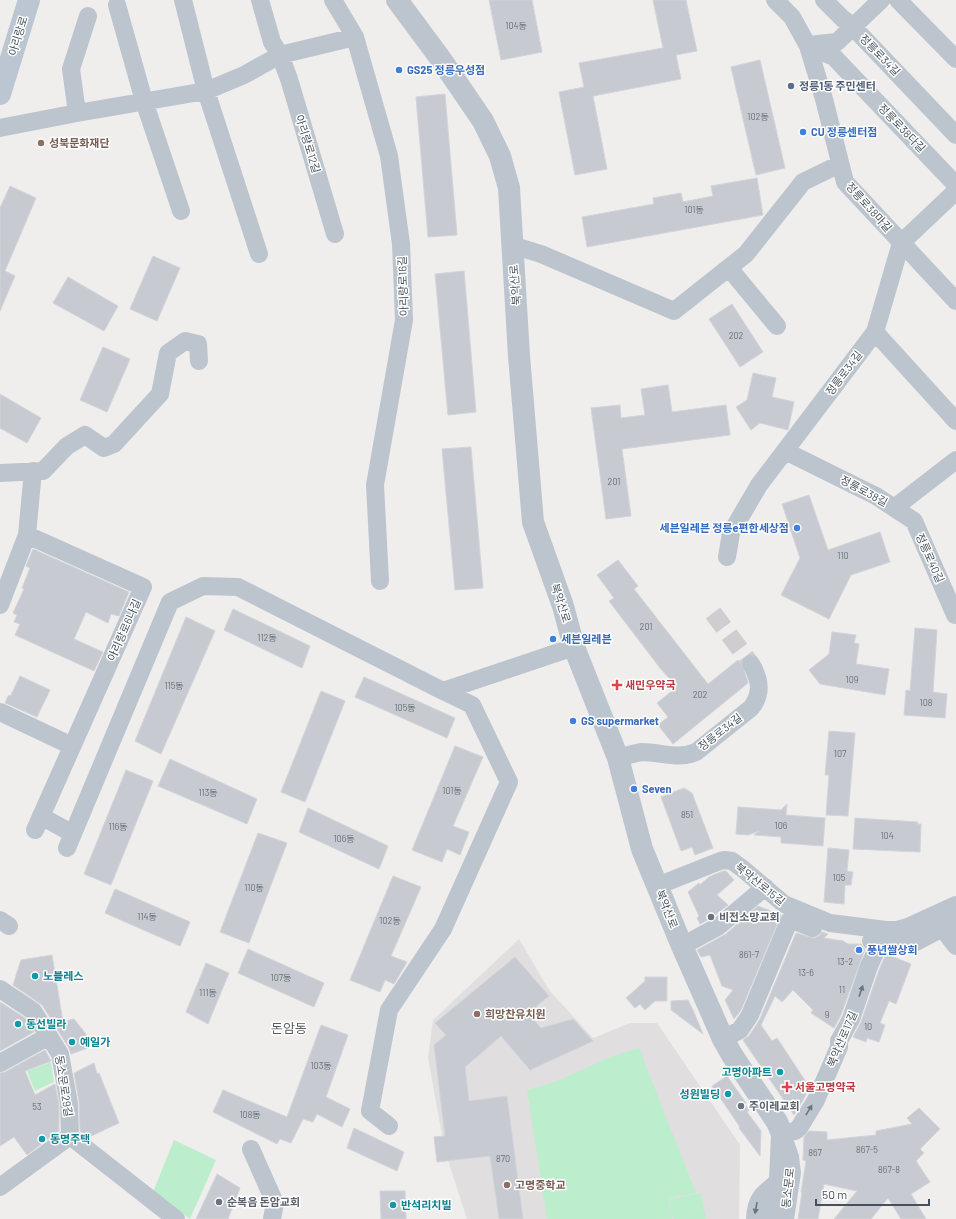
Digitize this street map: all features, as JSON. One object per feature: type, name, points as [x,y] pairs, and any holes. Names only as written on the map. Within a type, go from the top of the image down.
[{"type":"main road","name":"아리랑로","points":[[0,94],[29,0]]},
{"type":"street","points":[[183,0],[206,91],[259,254]]},
{"type":"street","name":"아리랑로12길","points":[[260,0],[272,42],[280,55],[335,234]]},
{"type":"street","name":"아리랑로16길","points":[[333,0],[355,38],[389,156],[402,244],[404,320],[375,485],[380,581]]},
{"type":"street","name":"북악산로","points":[[397,0],[440,58],[483,122],[500,156],[508,188],[519,356],[533,522],[563,606],[574,647],[618,758],[642,849],[657,886],[723,1039],[777,1122],[782,1134],[778,1188],[773,1219]]},
{"type":"street","name":"정릉로38마길","points":[[775,0],[792,17],[808,46],[824,99],[845,182],[956,301]]},
{"type":"street","name":"정릉로34길","points":[[824,0],[853,27],[956,134]]},
{"type":"street","points":[[808,46],[837,42],[881,0]]},
{"type":"street","points":[[898,0],[956,59]]},
{"type":"street","points":[[117,5],[144,101],[181,211]]},
{"type":"street","points":[[77,112],[71,69],[88,16]]},
{"type":"street","points":[[0,128],[77,112],[206,91],[244,75],[280,55],[355,38]]},
{"type":"street","name":"정릉로38다길","points":[[808,46],[834,57],[956,184]]},
{"type":"street","name":"북악산로","points":[[512,245],[541,254],[674,311],[746,254],[803,182],[840,164]]},
{"type":"street","points":[[901,243],[956,191]]},
{"type":"street","name":"정릉로34길","points":[[727,557],[731,533],[759,485],[876,332],[901,243]]},
{"type":"street","points":[[729,268],[777,326]]},
{"type":"street","points":[[876,332],[956,421]]},
{"type":"street","points":[[0,473],[43,471],[67,446],[85,436],[104,448],[114,444],[160,394],[168,353],[184,341],[198,344],[199,361]]},
{"type":"street","name":"정릉로38길","points":[[785,451],[876,496],[894,508],[956,460]]},
{"type":"street","points":[[0,605],[27,535],[33,472]]},
{"type":"street","name":"정릉로40길","points":[[894,508],[914,521],[956,615]]},
{"type":"street","name":"아리랑로6나길","points":[[27,535],[143,587],[38,823],[70,841],[170,602],[203,586],[238,587],[444,691]]},
{"type":"street","points":[[444,691],[574,647]]},
{"type":"street","name":"정릉로34길","points":[[618,758],[641,752],[688,756],[696,752],[751,708],[756,701],[759,686],[757,676],[751,664]]},
{"type":"street","points":[[389,1126],[370,1110],[389,1010],[443,929],[509,782],[472,705],[444,691]]},
{"type":"street","points":[[0,712],[72,746]]},
{"type":"street","name":"북악산로15길","points":[[657,886],[720,861],[728,860],[737,864],[766,887],[784,904],[824,921],[910,945],[949,925],[956,946]]},
{"type":"street","points":[[682,946],[719,926],[766,887]]},
{"type":"street","name":"북악산로15길","points":[[883,937],[956,905]]},
{"type":"street","points":[[723,1039],[740,1030],[750,1015],[790,920],[833,934],[864,939],[883,937]]},
{"type":"street","name":"북악산로17길","points":[[782,1134],[795,1131],[799,1128],[816,1100],[839,1047],[839,1041],[853,1013],[869,966],[883,937]]},
{"type":"street","name":"동소문로29길","points":[[0,989],[33,1011],[60,1054],[69,1104],[70,1136]]},
{"type":"street","points":[[0,1064],[49,1036]]},
{"type":"street","name":"동소문로","points":[[782,1134],[790,1157],[792,1173],[785,1219]]},
{"type":"street","points":[[0,1187],[70,1136],[176,1219]]},
{"type":"street","points":[[251,1149],[275,1203],[272,1219]]},
{"type":"street","points":[[755,1219],[756,1208],[760,1196],[778,1188]]},
{"type":"shaded area","points":[[519,939],[549,990],[593,1038],[630,1023],[657,1023],[740,1145],[739,1219],[467,1219],[445,1151],[428,1058],[433,1020]]},
{"type":"green space","points":[[639,1048],[696,1193],[668,1198],[672,1219],[547,1219],[527,1090],[557,1081],[613,1056]]},
{"type":"green space","points":[[51,1062],[54,1082],[35,1091],[27,1071]]},
{"type":"green space","points":[[174,1140],[216,1160],[190,1219],[153,1192]]},
{"type":"green space","points":[[701,1193],[706,1219],[673,1219],[669,1199]]},
{"type":"building","points":[[489,0],[532,0],[542,52],[501,60]]},
{"type":"building","points":[[653,0],[686,0],[697,51],[676,55],[681,79],[593,96],[607,169],[575,175],[559,92],[584,87],[579,63],[663,48]]},
{"type":"building","points":[[760,60],[785,168],[756,175],[731,67]]},
{"type":"building","points":[[445,94],[457,235],[428,237],[416,97]]},
{"type":"building","points":[[757,178],[763,215],[587,247],[582,217],[654,204],[653,198],[681,193],[683,202],[713,196],[711,186]]},
{"type":"building","points":[[10,186],[36,198],[5,271],[15,276],[0,311],[0,208]]},
{"type":"building","points":[[153,256],[180,268],[157,321],[130,309]]},
{"type":"building","points":[[464,271],[476,412],[448,415],[435,274]]},
{"type":"building","points":[[68,277],[118,306],[104,331],[53,303]]},
{"type":"building","points":[[732,304],[763,352],[740,367],[709,319]]},
{"type":"building","points":[[103,347],[130,359],[107,412],[80,400]]},
{"type":"building","points":[[753,373],[776,378],[772,397],[794,402],[788,430],[760,423],[751,430],[736,407],[747,400]]},
{"type":"building","points":[[668,385],[672,412],[726,405],[730,435],[622,449],[631,516],[606,519],[591,408],[620,405],[621,418],[645,415],[641,389]]},
{"type":"building","points":[[0,394],[41,418],[27,443],[0,428]]},
{"type":"building","points":[[471,447],[483,588],[455,590],[442,449]]},
{"type":"building","points":[[809,495],[828,550],[880,532],[890,562],[851,575],[829,619],[781,595],[800,558],[782,504]]},
{"type":"building","points":[[33,549],[129,592],[119,616],[111,614],[108,623],[86,612],[74,639],[103,652],[94,671],[15,635],[20,624],[14,622],[17,615],[13,613],[24,589],[22,588],[30,568],[26,566]]},
{"type":"building","points":[[618,560],[638,586],[634,589],[708,684],[738,660],[741,663],[747,679],[748,683],[673,744],[658,725],[668,717],[657,703],[677,687],[660,668],[609,601],[614,598],[597,575]]},
{"type":"building","points":[[233,609],[310,646],[302,668],[224,630]]},
{"type":"building","points":[[186,617],[215,631],[161,754],[135,741]]},
{"type":"building","points":[[915,628],[937,630],[933,692],[947,694],[945,718],[904,715],[906,690],[910,691]]},
{"type":"building","points":[[832,632],[856,635],[854,643],[859,644],[856,664],[889,669],[885,695],[820,684],[809,670],[829,654]]},
{"type":"building","points":[[20,676],[50,690],[37,717],[5,703],[8,696],[11,695]]},
{"type":"building","points":[[364,677],[455,718],[447,738],[355,697]]},
{"type":"building","points":[[321,691],[345,701],[305,802],[281,792]]},
{"type":"building","points":[[829,731],[855,733],[848,816],[826,815],[829,775],[825,775]]},
{"type":"building","points":[[455,746],[483,757],[453,826],[469,832],[460,855],[447,849],[442,862],[412,850]]},
{"type":"building","points":[[170,759],[257,799],[247,824],[158,786]]},
{"type":"building","points":[[126,770],[153,781],[111,885],[84,874]]},
{"type":"building","points":[[684,788],[692,793],[713,848],[695,855],[692,847],[681,851],[661,797]]},
{"type":"building","points":[[787,804],[786,815],[825,818],[823,846],[781,843],[781,837],[754,835],[759,831],[748,835],[736,834],[738,807],[781,810]]},
{"type":"building","points":[[308,808],[388,846],[379,869],[299,832]]},
{"type":"building","points":[[855,818],[918,822],[917,824],[921,824],[920,852],[853,849]]},
{"type":"building","points":[[258,833],[287,843],[249,943],[220,932]]},
{"type":"building","points":[[828,848],[849,850],[847,871],[853,872],[851,885],[845,885],[844,904],[824,902]]},
{"type":"building","points":[[726,871],[734,880],[717,895],[728,905],[713,917],[700,924],[697,918],[699,916],[688,892],[699,883],[700,885],[709,877]]},
{"type":"building","points":[[393,876],[421,887],[391,956],[407,962],[394,984],[385,980],[380,992],[350,980]]},
{"type":"building","points":[[115,889],[190,922],[180,946],[105,913]]},
{"type":"building","points":[[758,906],[781,915],[741,1010],[734,1019],[725,1000],[733,990],[722,986],[710,955],[701,957],[697,950],[726,934]]},
{"type":"building","points":[[822,932],[828,934],[824,938],[843,941],[848,944],[861,944],[865,949],[841,1015],[834,1028],[811,1013],[813,1010],[793,990],[782,1002],[775,996],[761,1025],[772,1041],[777,1038],[810,1088],[794,1115],[743,1040],[749,1036],[760,1019],[796,933],[814,938],[819,936]]},
{"type":"building","points":[[248,949],[324,983],[314,1007],[238,973]]},
{"type":"building","points":[[886,954],[911,964],[896,1004],[889,1001],[880,1023],[885,1025],[879,1042],[867,1038],[866,1042],[853,1037],[861,1022]]},
{"type":"building","name":"노블레스","points":[[52,955],[63,1022],[74,1019],[86,1034],[90,1047],[71,1054],[69,1048],[42,1005],[13,985],[21,960]]},
{"type":"building","points":[[515,957],[549,996],[528,1013],[541,1028],[573,1019],[593,1041],[530,1070],[501,1036],[465,1067],[469,1101],[507,1096],[523,1219],[499,1219],[490,1156],[437,1162],[434,1137],[445,1136],[434,1045],[446,1035],[435,1023]]},
{"type":"building","points":[[206,963],[229,973],[208,1024],[186,1012]]},
{"type":"building","points":[[645,977],[667,977],[667,1001],[655,1001],[645,1010],[640,1004],[635,1008],[626,998],[645,981]]},
{"type":"building","points":[[688,1000],[703,1034],[671,1010],[671,1001]]},
{"type":"building","points":[[0,1002],[25,1018],[34,1032],[0,1051]]},
{"type":"building","points":[[321,1025],[348,1035],[326,1097],[350,1109],[342,1127],[317,1114],[313,1122],[303,1119],[291,1143],[280,1139],[277,1144],[213,1112],[223,1090],[287,1117]]},
{"type":"building","points":[[45,1050],[51,1061],[25,1071],[35,1095],[55,1084],[59,1105],[59,1131],[27,1155],[14,1137],[0,1146],[0,1073],[5,1072]]},
{"type":"building","points":[[94,1063],[97,1074],[99,1073],[119,1123],[89,1137],[80,1131],[79,1102],[74,1073]]},
{"type":"building","points":[[727,1076],[746,1103],[745,1104],[749,1110],[747,1112],[761,1131],[760,1156],[739,1128],[740,1127],[712,1086]]},
{"type":"building","points":[[919,1108],[940,1129],[920,1149],[924,1153],[916,1161],[930,1182],[911,1194],[926,1219],[901,1219],[888,1198],[871,1219],[834,1219],[857,1191],[824,1184],[818,1219],[798,1219],[806,1161],[803,1160],[804,1137],[809,1131],[827,1132],[827,1140],[876,1135],[876,1131],[912,1124],[907,1118]]},
{"type":"building","points":[[354,1128],[404,1152],[397,1171],[347,1148]]},
{"type":"building","name":"순복음 돈암교회","points":[[217,1174],[240,1188],[228,1219],[196,1219]]},
{"type":"building","name":"반석리치빌","points":[[380,1191],[405,1191],[406,1219],[381,1219]]},
{"type":"tunnel","points":[[713,613],[751,664]]},
{"type":"place","name":"GS25 정릉우성점","points":[[399,70]]},
{"type":"place","name":"정릉1동 주민센터","points":[[791,86]]},
{"type":"place","name":"CU 정릉센터점","points":[[803,132]]},
{"type":"place","name":"성북문화재단","points":[[41,143]]},
{"type":"place","name":"세븐일레븐 정릉e편한세상점","points":[[797,528]]},
{"type":"place","name":"세븐일레븐","points":[[553,639]]},
{"type":"place","name":"새민우약국","points":[[617,685]]},
{"type":"place","name":"GS supermarket","points":[[573,721]]},
{"type":"place","name":"Seven","points":[[634,789]]},
{"type":"place","name":"비전소망교회","points":[[711,917]]},
{"type":"place","name":"풍년쌀상회","points":[[859,950]]},
{"type":"place","name":"노블레스","points":[[35,976]]},
{"type":"place","name":"희망찬유치원","points":[[477,1014]]},
{"type":"place","name":"동선빌라","points":[[18,1024]]},
{"type":"place","name":"예일가","points":[[72,1042]]},
{"type":"place","name":"고명아파트","points":[[780,1072]]},
{"type":"place","name":"서울고명약국","points":[[787,1087]]},
{"type":"place","name":"성원빌딩","points":[[728,1094]]},
{"type":"place","name":"주이레교회","points":[[741,1106]]},
{"type":"place","name":"동명주택","points":[[42,1139]]},
{"type":"place","name":"고명중학교","points":[[507,1185]]},
{"type":"place","name":"순복음 돈암교회","points":[[219,1202]]},
{"type":"place","name":"반석리치빌","points":[[393,1205]]},
{"type":"district","name":"돈암동","points":[[289,1028]]}]
